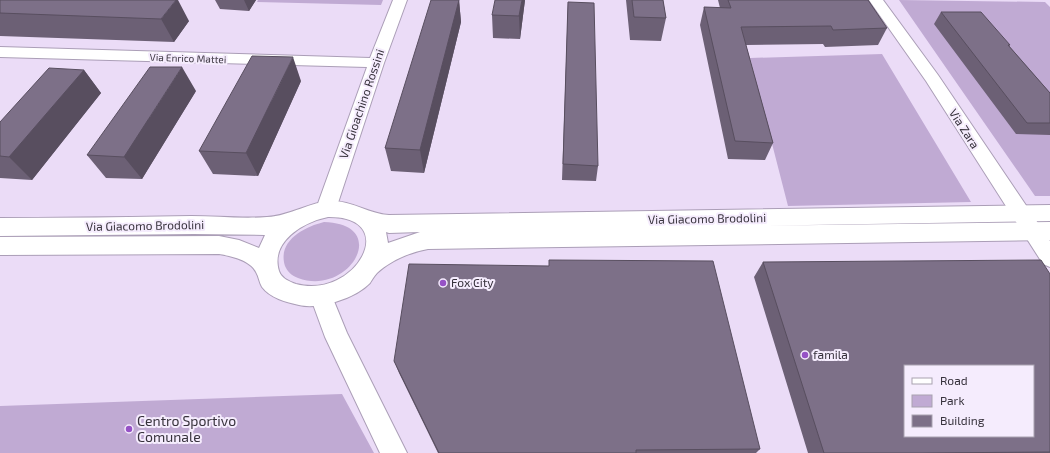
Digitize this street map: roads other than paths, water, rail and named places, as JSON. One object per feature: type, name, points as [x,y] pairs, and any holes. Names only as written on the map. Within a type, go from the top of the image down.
[{"type":"main road","points":[[326,209],[349,211],[365,218],[374,230],[377,241],[377,251],[371,265],[362,276],[352,284],[337,292],[321,296],[304,297],[286,292],[274,283],[269,276],[266,258],[270,246],[276,235],[289,223],[305,214],[326,209]]},
{"type":"main road","name":"Via Giacomo Brodolini","points":[[371,265],[399,248],[413,242],[428,240],[1034,225],[1050,213]]},
{"type":"main road","name":"Via Giacomo Brodolini","points":[[365,218],[379,223],[389,224],[1034,225]]},
{"type":"main road","name":"Via Giacomo Brodolini","points":[[0,227],[194,225],[267,226],[289,223]]},
{"type":"main road","name":"Via Giacomo Brodolini","points":[[0,246],[219,244],[249,253],[267,268]]},
{"type":"street","name":"Via Gioachino Rossini","points":[[326,209],[376,63],[400,0]]},
{"type":"street","name":"Via Zara","points":[[876,0],[1034,225],[1050,258]]},
{"type":"street","name":"Via Enrico Mattei","points":[[0,52],[376,63]]},
{"type":"street","points":[[321,296],[337,337],[394,453]]},
{"type":"place","name":"Fox City","points":[[443,283]]},
{"type":"place","name":"famila","points":[[805,355]]},
{"type":"place","name":"Centro Sportivo Comunale","points":[[129,429]]}]
